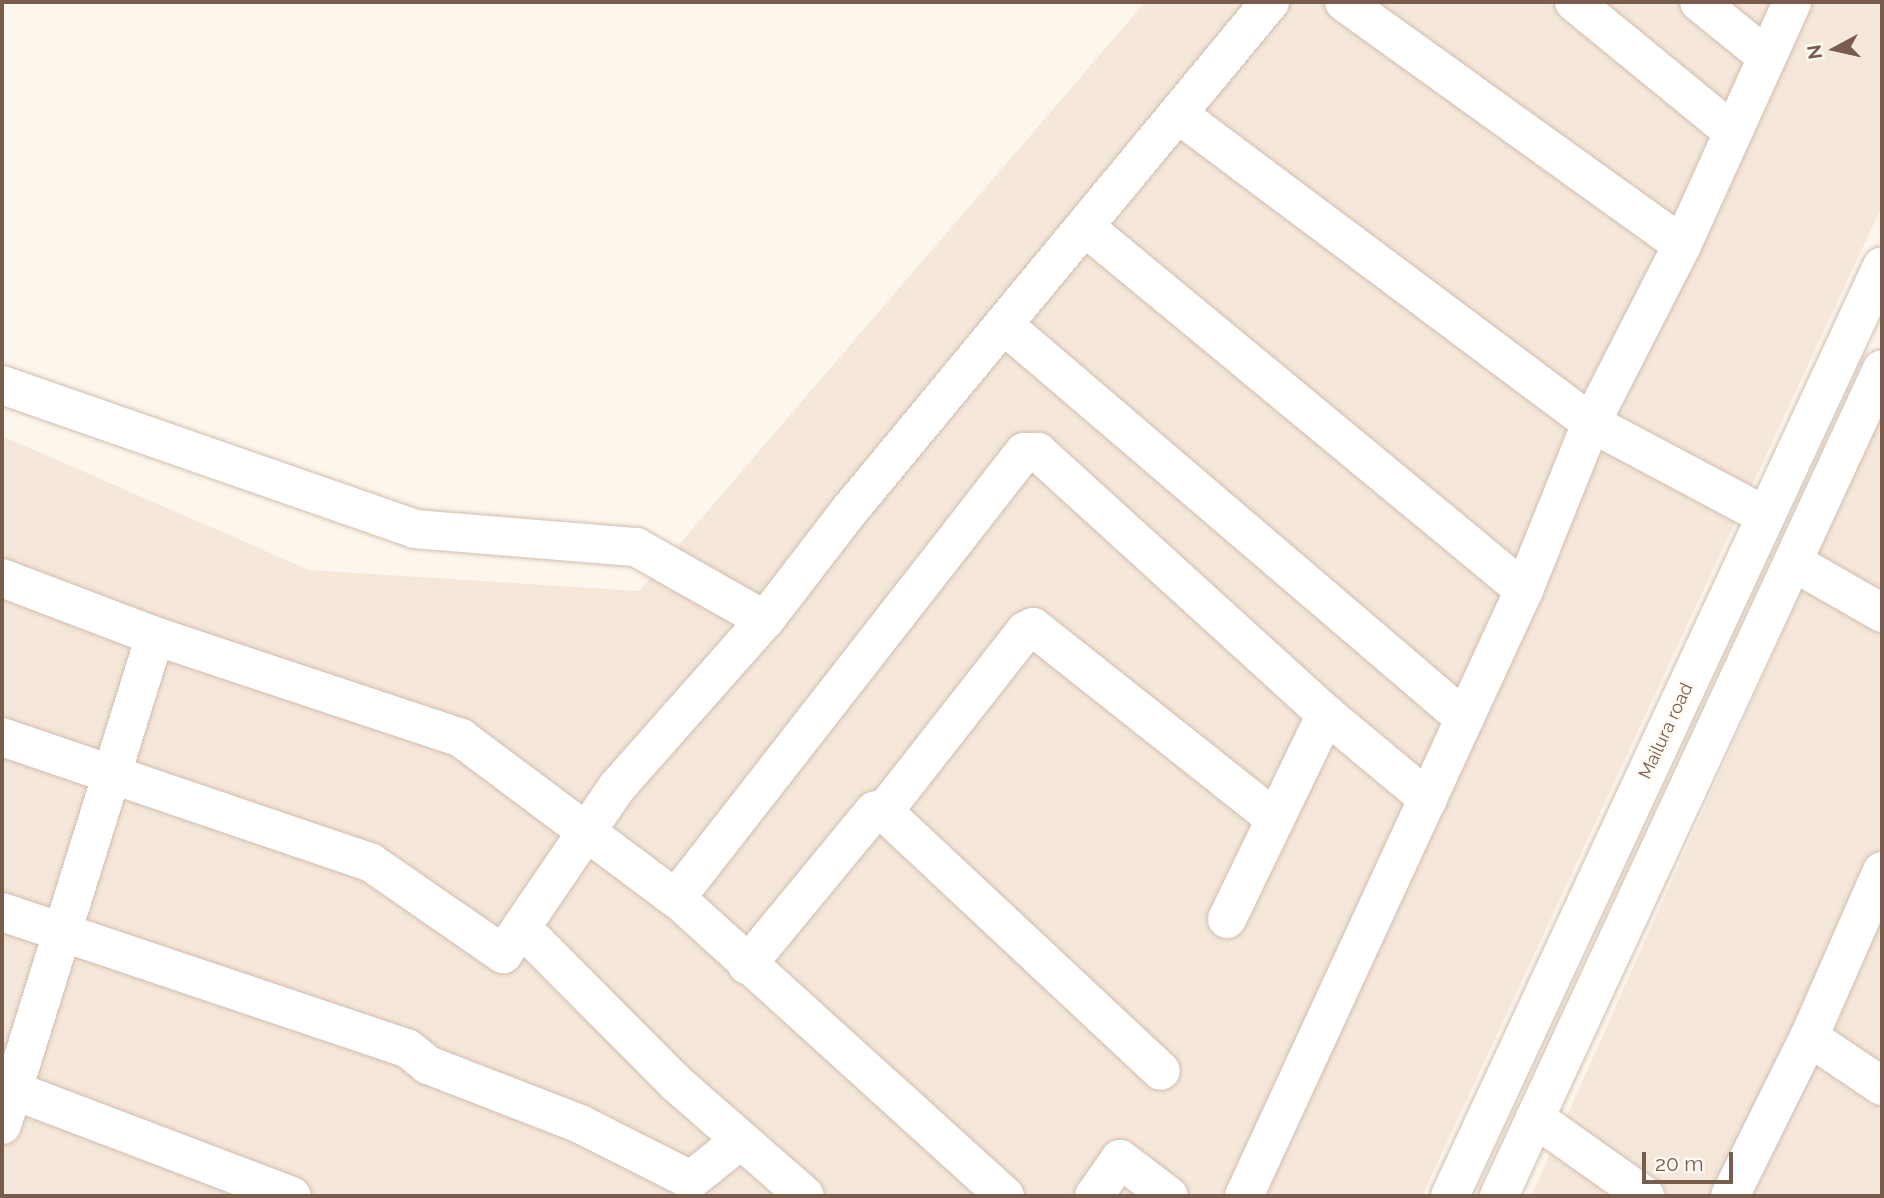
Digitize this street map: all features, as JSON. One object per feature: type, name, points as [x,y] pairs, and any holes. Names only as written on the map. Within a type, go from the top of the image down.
[{"type":"street","points":[[2,737],[113,772],[370,862],[503,954],[523,929],[587,828],[617,787],[765,620],[1270,2]]},
{"type":"street","points":[[1343,2],[1682,245]]},
{"type":"street","points":[[1574,2],[1733,132]]},
{"type":"street","points":[[1699,2],[1767,57]]},
{"type":"street","points":[[1244,1196],[1524,590],[1591,423],[1682,245],[1792,2]]},
{"type":"street","points":[[1178,114],[1591,423],[1766,516]]},
{"type":"street","points":[[1085,227],[1524,590]]},
{"type":"street","name":"Mailura road","points":[[1450,1196],[1882,266]]},
{"type":"street","points":[[1004,325],[1465,719]]},
{"type":"street","points":[[1499,1196],[1882,369]]},
{"type":"street","points":[[2,385],[415,529],[645,550],[765,620]]},
{"type":"street","points":[[676,899],[1028,450],[1038,452],[1326,713],[1428,799]]},
{"type":"street","points":[[1793,562],[1882,613]]},
{"type":"street","points":[[2,578],[155,636],[461,738],[587,828],[676,899],[1005,1196]]},
{"type":"street","points":[[884,811],[1025,631],[1033,627],[1275,819]]},
{"type":"street","points":[[155,636],[62,934],[5,1100],[292,1196]]},
{"type":"street","points":[[1227,919],[1326,713]]},
{"type":"street","points":[[747,965],[874,811],[884,811],[1161,1071]]},
{"type":"street","points":[[1730,1196],[1809,1037],[1882,871]]},
{"type":"street","points":[[2,912],[407,1048],[428,1065],[580,1124],[691,1180],[741,1140]]},
{"type":"street","points":[[523,929],[676,1083],[805,1196]]},
{"type":"street","points":[[1809,1037],[1882,1086]]},
{"type":"street","points":[[1535,1118],[1645,1196]]},
{"type":"street","points":[[1094,1196],[1120,1159],[1170,1196]]},
{"type":"shaded area","points":[[1145,2],[1882,2],[1882,206],[1422,1196],[2,1196],[2,436],[309,570],[639,591]]},
{"type":"shaded area","points":[[1882,410],[1882,1196],[1531,1196]]}]
